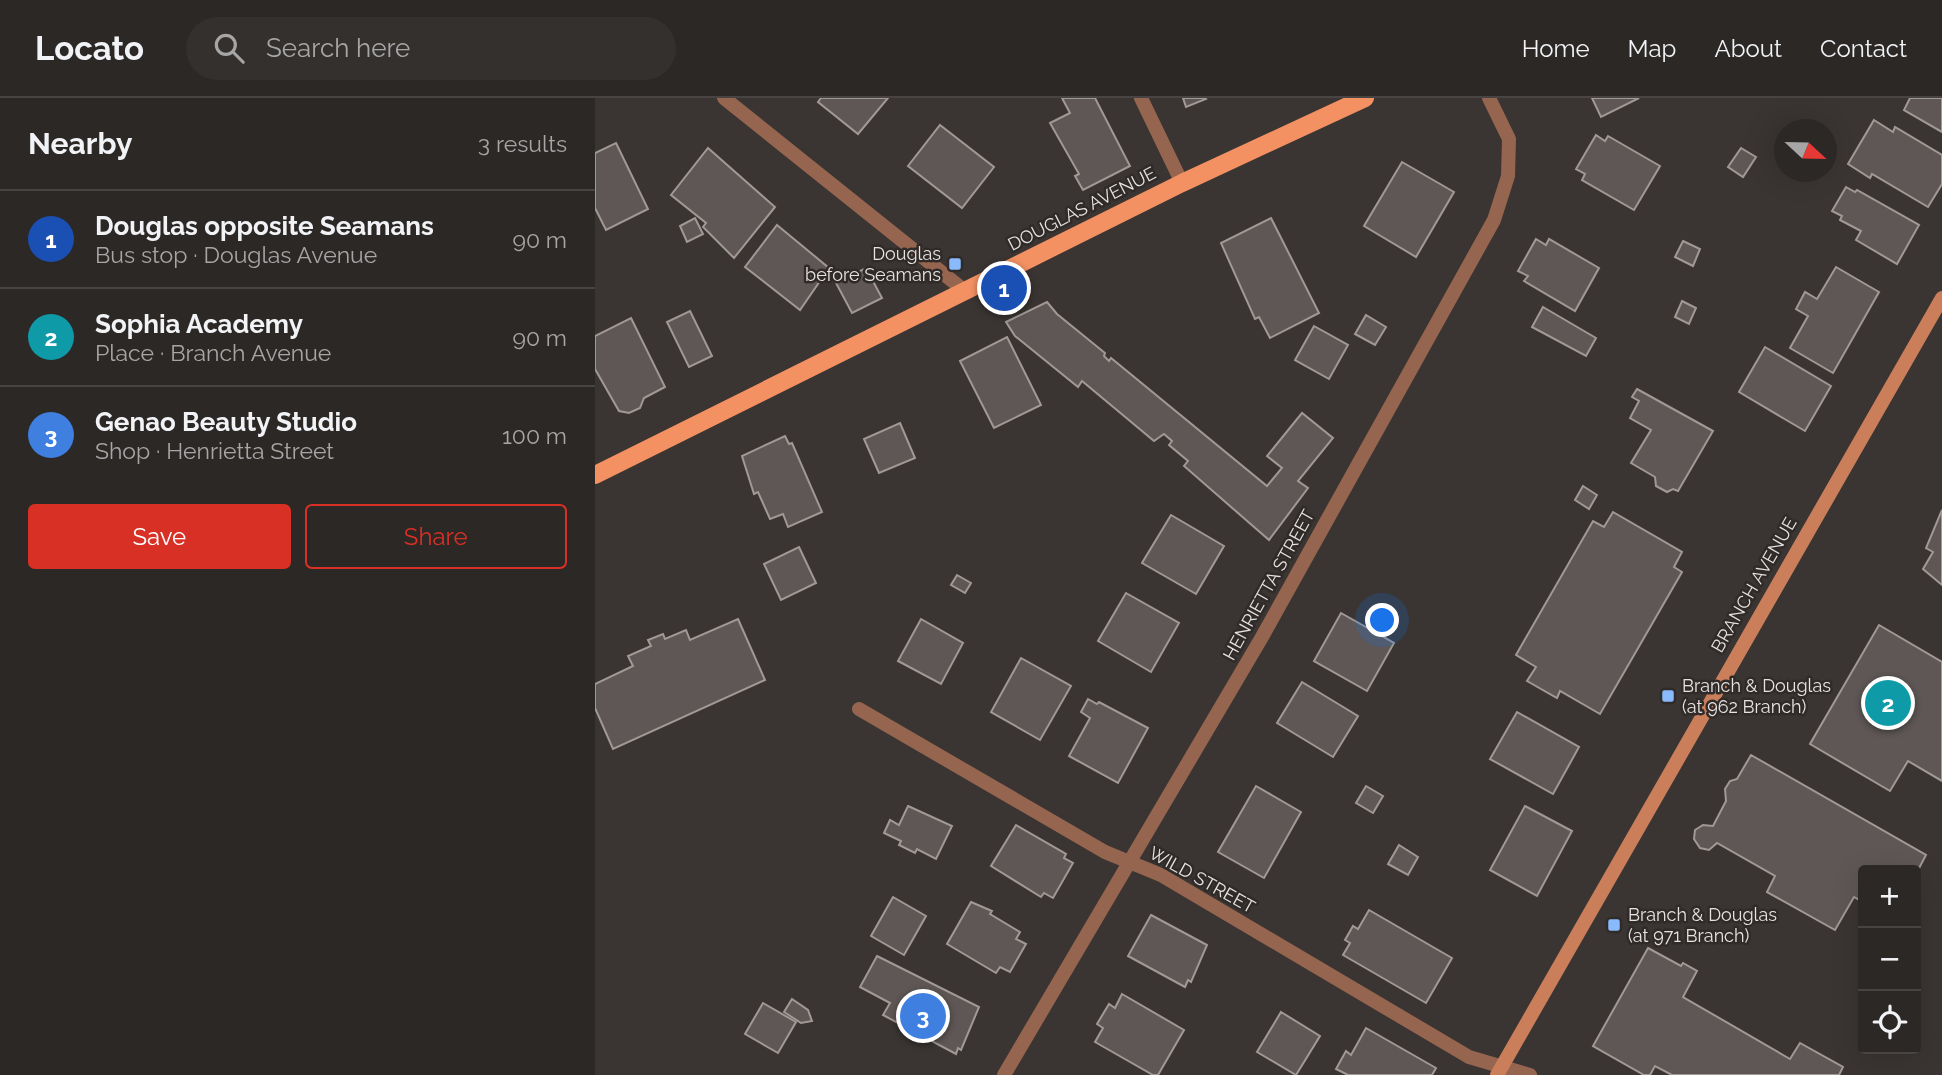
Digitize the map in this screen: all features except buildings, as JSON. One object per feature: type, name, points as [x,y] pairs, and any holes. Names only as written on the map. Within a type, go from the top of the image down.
[{"type":"main road","name":"DOUGLAS AVENUE","points":[[595,475],[1182,183],[1365,98]]},
{"type":"main road","name":"BRANCH AVENUE","points":[[1499,1071],[1942,298]]},
{"type":"street","points":[[724,98],[965,291]]},
{"type":"street","points":[[1141,98],[1182,183]]},
{"type":"street","name":"HENRIETTA STREET","points":[[1005,1075],[1262,637],[1494,220],[1507,176],[1509,139],[1489,98]]},
{"type":"street","name":"WILD STREET","points":[[859,709],[1105,852],[1161,875],[1469,1057],[1499,1071],[1530,1075]]},
{"type":"place","name":"Douglas before Seamans","points":[[955,264]]},
{"type":"place","name":"Douglas opposite Seamans","points":[[1004,288]]},
{"type":"place","name":"Branch & Douglas (at 962 Branch)","points":[[1668,696]]},
{"type":"place","name":"Sophia Academy","points":[[1888,703]]},
{"type":"place","name":"Branch & Douglas (at 971 Branch)","points":[[1614,925]]},
{"type":"place","name":"Genao Beauty Studio","points":[[923,1016]]}]
